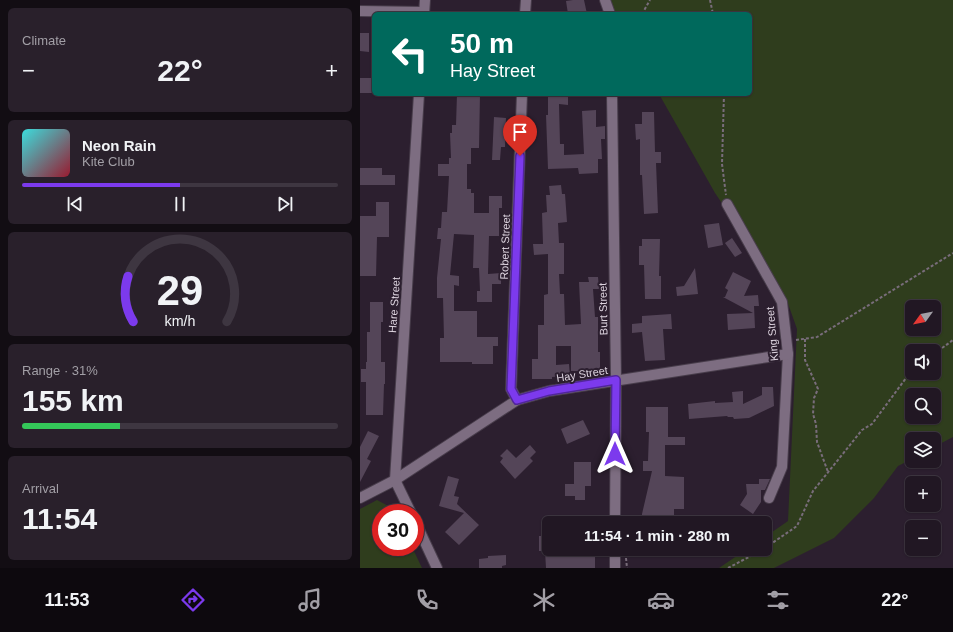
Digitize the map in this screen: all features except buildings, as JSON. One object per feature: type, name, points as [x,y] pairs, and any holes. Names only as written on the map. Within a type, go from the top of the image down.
[{"type":"street","points":[[424,12],[425,0]]},
{"type":"street","points":[[525,12],[526,0]]},
{"type":"street","points":[[605,0],[609,12]]},
{"type":"street","points":[[360,11],[392,12]]},
{"type":"street","name":"Hare Street","points":[[407,504],[395,480],[419,96]]},
{"type":"street","name":"Robert Street","points":[[517,400],[511,389],[522,96]]},
{"type":"street","name":"Burt Street","points":[[612,96],[616,380],[615,516]]},
{"type":"street","name":"King Street","points":[[727,204],[782,302],[788,354],[782,467],[769,498]]},
{"type":"street","name":"Hay Street","points":[[360,498],[395,480],[517,400],[549,391],[788,354]]},
{"type":"street","points":[[424,540],[437,568]]},
{"type":"street","points":[[614,568],[615,556]]},
{"type":"path","points":[[643,12],[650,0]]},
{"type":"path","points":[[710,0],[713,12]]},
{"type":"path","points":[[724,96],[722,164],[727,204]]},
{"type":"path","points":[[787,342],[817,337],[953,253]]},
{"type":"path","points":[[805,339],[805,360],[818,390],[814,398],[813,414],[816,424],[817,442],[828,472]]},
{"type":"path","points":[[941,349],[953,340]]},
{"type":"path","points":[[772,543],[797,526],[813,491],[862,430],[872,424],[905,379]]},
{"type":"path","points":[[728,568],[751,556]]},
{"type":"green space","points":[[609,0],[953,0],[953,437],[941,443],[941,432],[905,432],[905,462],[898,466],[874,498],[834,538],[774,568],[719,568],[737,556],[772,556],[772,532],[788,521],[797,329],[786,298],[715,193],[660,96],[752,96],[752,12],[614,12]]},
{"type":"green space","points":[[377,500],[384,504],[372,504],[372,556],[416,556],[422,568],[360,568],[360,509]]},
{"type":"route","points":[[520,156],[511,389],[517,400],[549,391],[616,380],[615,454]]}]
